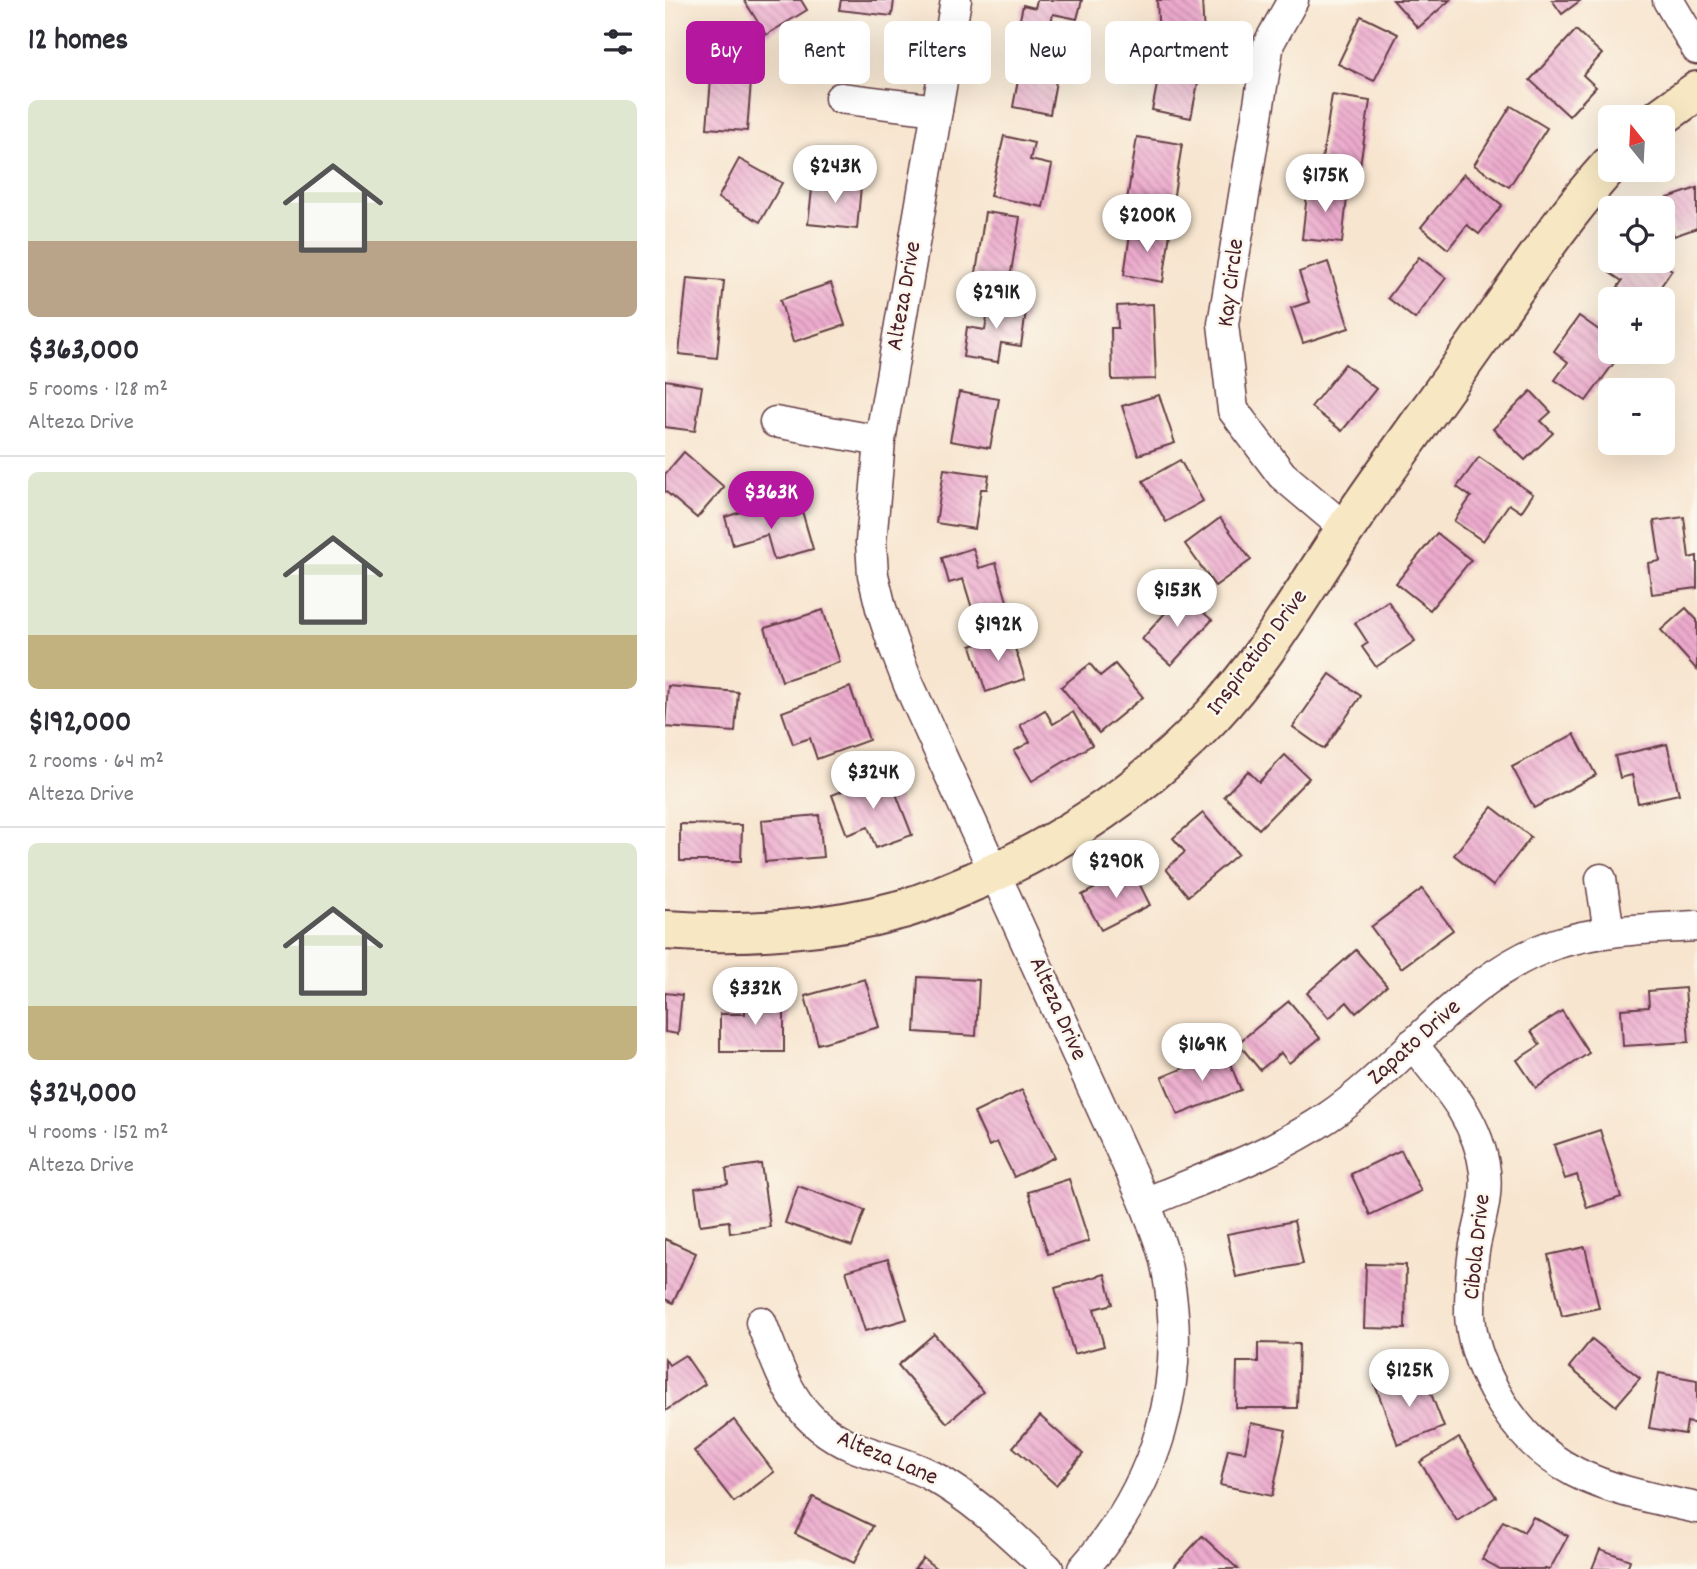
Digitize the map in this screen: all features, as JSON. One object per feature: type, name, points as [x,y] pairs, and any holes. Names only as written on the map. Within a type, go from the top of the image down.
[{"type":"street","name":"Alteza Drive","points":[[956,0],[880,441],[871,542],[873,575],[881,608],[909,685],[1145,1203],[1160,1242],[1168,1274],[1173,1308],[1172,1382],[1152,1460],[1133,1501],[1108,1540],[1083,1569]]},
{"type":"street","name":"Kay Circle","points":[[1293,0],[1269,43],[1223,324],[1233,410],[1282,475],[1346,529]]},
{"type":"street","points":[[1668,0],[1697,49]]},
{"type":"street","points":[[1675,107],[1697,91]]},
{"type":"street","points":[[840,98],[937,110]]},
{"type":"street","name":"Inspiration Drive","points":[[665,930],[761,931],[858,919],[904,908],[995,872],[1048,846],[1090,820],[1133,788],[1213,715],[1254,665],[1346,529],[1545,247],[1598,178]]},
{"type":"street","points":[[775,422],[880,441]]},
{"type":"street","points":[[1601,879],[1609,932]]},
{"type":"street","name":"Zapato Drive","points":[[1145,1203],[1304,1132],[1350,1101],[1465,997],[1507,967],[1555,944],[1609,932],[1697,926]]},
{"type":"street","name":"Cibola Drive","points":[[1412,1044],[1470,1120],[1479,1144],[1485,1172],[1485,1202],[1475,1247],[1470,1317],[1477,1352],[1489,1382],[1505,1409],[1522,1433],[1544,1453],[1595,1483],[1697,1508]]},
{"type":"street","name":"Alteza Lane","points":[[761,1322],[787,1388],[805,1414],[825,1432],[853,1446],[930,1474],[990,1514],[1048,1569]]},
{"type":"building","points":[[744,0],[801,0],[807,10],[789,21],[779,21],[779,27],[766,35],[765,21],[757,21]]},
{"type":"building","points":[[841,0],[894,0],[892,16],[839,10]]},
{"type":"building","points":[[1037,0],[1082,0],[1077,19],[1053,14],[1051,21],[1020,21],[1023,5],[1035,8]]},
{"type":"building","points":[[1157,0],[1202,0],[1203,21],[1158,21]]},
{"type":"building","points":[[1393,0],[1450,0],[1418,28]]},
{"type":"building","points":[[1552,0],[1581,0],[1562,14]]},
{"type":"building","points":[[1361,16],[1398,34],[1374,81],[1338,64]]},
{"type":"building","points":[[1576,30],[1602,54],[1583,75],[1596,87],[1569,116],[1530,80]]},
{"type":"building","points":[[711,84],[751,84],[747,131],[707,128]]},
{"type":"building","points":[[1017,84],[1056,84],[1050,114],[1013,107]]},
{"type":"building","points":[[1157,84],[1198,84],[1191,118],[1152,110]]},
{"type":"building","points":[[1332,95],[1370,101],[1359,172],[1321,166]]},
{"type":"building","points":[[1511,106],[1547,128],[1509,187],[1474,165]]},
{"type":"building","points":[[1004,136],[1034,143],[1030,160],[1052,165],[1043,207],[990,196]]},
{"type":"building","points":[[1137,137],[1182,144],[1172,207],[1127,200]]},
{"type":"building","points":[[739,159],[782,183],[760,222],[718,198]]},
{"type":"building","points":[[1464,174],[1502,205],[1479,234],[1467,225],[1448,249],[1421,227]]},
{"type":"building","points":[[813,181],[861,186],[857,229],[808,224]]},
{"type":"building","points":[[1308,185],[1348,189],[1342,243],[1302,239]]},
{"type":"building","points":[[1697,188],[1697,228],[1675,236],[1675,196]]},
{"type":"building","points":[[985,212],[1020,217],[1009,285],[975,280]]},
{"type":"building","points":[[1131,227],[1170,233],[1163,282],[1124,275]]},
{"type":"building","points":[[1419,257],[1446,278],[1415,319],[1388,298]]},
{"type":"building","points":[[1328,262],[1349,328],[1303,343],[1291,308],[1309,302],[1299,272]]},
{"type":"building","points":[[1610,273],[1670,273],[1660,287],[1618,287],[1622,281]]},
{"type":"building","points":[[687,278],[724,281],[717,358],[679,354]]},
{"type":"building","points":[[831,283],[845,325],[793,342],[780,300]]},
{"type":"building","points":[[990,298],[1027,304],[1021,346],[1001,343],[998,362],[963,357],[967,327],[985,330]]},
{"type":"building","points":[[1153,304],[1156,379],[1112,380],[1111,328],[1118,328],[1117,306]]},
{"type":"building","points":[[1579,316],[1598,329],[1598,364],[1613,364],[1603,378],[1598,378],[1598,385],[1586,401],[1555,380],[1568,362],[1554,351]]},
{"type":"building","points":[[1345,364],[1376,389],[1342,431],[1311,407]]},
{"type":"building","points":[[665,380],[702,386],[695,431],[665,427]]},
{"type":"building","points":[[1531,391],[1551,412],[1541,421],[1553,433],[1525,460],[1493,429]]},
{"type":"building","points":[[959,392],[999,399],[990,448],[950,441]]},
{"type":"building","points":[[1159,395],[1175,443],[1138,455],[1122,406]]},
{"type":"building","points":[[684,452],[724,487],[697,518],[665,491],[665,474]]},
{"type":"building","points":[[1479,457],[1533,494],[1521,512],[1509,504],[1483,541],[1454,521],[1471,497],[1457,487]]},
{"type":"building","points":[[1180,460],[1203,501],[1166,522],[1143,481]]},
{"type":"building","points":[[944,469],[989,475],[987,489],[981,489],[975,529],[936,523]]},
{"type":"building","points":[[764,505],[768,520],[802,511],[813,549],[774,560],[767,535],[733,545],[725,517]]},
{"type":"building","points":[[1684,517],[1689,558],[1697,556],[1697,588],[1652,594],[1648,563],[1660,561],[1654,521]]},
{"type":"building","points":[[1220,518],[1251,560],[1215,586],[1185,544]]},
{"type":"building","points":[[1437,533],[1471,560],[1430,610],[1396,583]]},
{"type":"building","points":[[973,548],[979,568],[996,563],[1008,605],[974,615],[963,579],[949,583],[942,558]]},
{"type":"building","points":[[1182,594],[1212,620],[1171,665],[1142,639]]},
{"type":"building","points":[[1388,601],[1415,641],[1376,667],[1362,647],[1368,643],[1355,623]]},
{"type":"building","points":[[1686,608],[1697,620],[1697,670],[1661,630]]},
{"type":"building","points":[[823,610],[840,662],[782,681],[765,628]]},
{"type":"building","points":[[1010,633],[1025,679],[986,692],[971,646]]},
{"type":"building","points":[[1090,664],[1100,676],[1115,664],[1143,697],[1099,733],[1061,687]]},
{"type":"building","points":[[1330,674],[1361,696],[1324,749],[1293,727]]},
{"type":"building","points":[[668,686],[738,692],[735,732],[665,727]]},
{"type":"building","points":[[850,687],[869,740],[817,759],[810,738],[793,744],[782,712]]},
{"type":"building","points":[[1045,710],[1053,724],[1073,712],[1092,745],[1032,781],[1014,751],[1030,742],[1020,725]]},
{"type":"building","points":[[1574,734],[1596,775],[1534,808],[1512,767]]},
{"type":"building","points":[[1667,744],[1679,794],[1638,803],[1632,775],[1620,778],[1615,756]]},
{"type":"building","points":[[1285,755],[1309,778],[1259,829],[1224,796],[1248,771],[1259,782]]},
{"type":"building","points":[[888,773],[912,835],[876,848],[868,827],[847,835],[832,795]]},
{"type":"building","points":[[1492,807],[1531,837],[1493,886],[1454,855]]},
{"type":"building","points":[[1203,813],[1238,854],[1188,896],[1166,869],[1185,852],[1173,838]]},
{"type":"building","points":[[819,815],[823,857],[765,862],[762,820]]},
{"type":"building","points":[[680,824],[742,825],[741,861],[680,861]]},
{"type":"building","points":[[1132,869],[1150,905],[1101,930],[1082,895]]},
{"type":"building","points":[[1422,889],[1453,930],[1401,968],[1371,927]]},
{"type":"building","points":[[1356,950],[1387,986],[1356,1013],[1347,1002],[1329,1018],[1307,993]]},
{"type":"building","points":[[918,977],[979,980],[976,1036],[915,1032]]},
{"type":"building","points":[[865,979],[879,1027],[818,1044],[805,996]]},
{"type":"building","points":[[1685,988],[1689,1042],[1623,1046],[1621,1009],[1649,1007],[1648,991]]},
{"type":"building","points":[[665,993],[682,995],[678,1034],[665,1032]]},
{"type":"building","points":[[745,996],[784,996],[784,1052],[720,1052],[720,1014],[745,1014]]},
{"type":"building","points":[[1289,1001],[1320,1038],[1289,1063],[1281,1053],[1260,1070],[1238,1043]]},
{"type":"building","points":[[1562,1011],[1589,1053],[1536,1088],[1517,1060],[1540,1045],[1531,1031]]},
{"type":"building","points":[[1225,1051],[1241,1090],[1178,1115],[1162,1077]]},
{"type":"building","points":[[1022,1090],[1055,1157],[1014,1177],[997,1142],[989,1146],[974,1113]]},
{"type":"building","points":[[1600,1130],[1621,1197],[1587,1208],[1577,1175],[1565,1179],[1554,1145]]},
{"type":"building","points":[[1401,1150],[1421,1191],[1370,1215],[1351,1174]]},
{"type":"building","points":[[761,1164],[770,1227],[730,1233],[729,1221],[700,1225],[695,1188],[728,1184],[726,1169]]},
{"type":"building","points":[[1069,1179],[1089,1241],[1048,1254],[1028,1192]]},
{"type":"building","points":[[798,1186],[865,1210],[852,1246],[785,1223]]},
{"type":"building","points":[[1294,1221],[1303,1264],[1236,1277],[1227,1234]]},
{"type":"building","points":[[665,1239],[696,1253],[673,1303],[665,1299]]},
{"type":"building","points":[[1585,1247],[1599,1308],[1562,1316],[1548,1255]]},
{"type":"building","points":[[888,1259],[907,1319],[865,1331],[846,1271]]},
{"type":"building","points":[[1366,1264],[1406,1265],[1405,1329],[1364,1328]]},
{"type":"building","points":[[1105,1274],[1113,1304],[1094,1309],[1104,1346],[1074,1354],[1055,1288]]},
{"type":"building","points":[[934,1334],[983,1392],[947,1423],[898,1365]]},
{"type":"building","points":[[1592,1339],[1640,1378],[1616,1406],[1569,1367]]},
{"type":"building","points":[[1258,1343],[1299,1344],[1297,1408],[1236,1408],[1237,1362],[1258,1362]]},
{"type":"building","points":[[685,1355],[705,1384],[665,1411],[665,1359],[669,1365]]},
{"type":"building","points":[[1406,1373],[1413,1392],[1428,1386],[1444,1427],[1398,1445],[1375,1385]]},
{"type":"building","points":[[1659,1373],[1697,1380],[1697,1424],[1687,1422],[1685,1434],[1649,1428]]},
{"type":"building","points":[[1040,1416],[1083,1454],[1056,1485],[1013,1447]]},
{"type":"building","points":[[734,1420],[774,1472],[734,1502],[694,1451]]},
{"type":"building","points":[[1251,1423],[1286,1430],[1272,1496],[1220,1485],[1228,1449],[1245,1452]]},
{"type":"building","points":[[1459,1438],[1496,1497],[1457,1521],[1420,1462]]},
{"type":"building","points":[[813,1497],[873,1526],[854,1563],[795,1534]]},
{"type":"building","points":[[1533,1517],[1568,1536],[1550,1569],[1500,1569],[1482,1559],[1503,1521],[1524,1532]]},
{"type":"building","points":[[1202,1536],[1238,1569],[1172,1569]]},
{"type":"building","points":[[1600,1549],[1630,1560],[1627,1569],[1592,1569]]},
{"type":"building","points":[[923,1558],[937,1569],[914,1569]]}]
